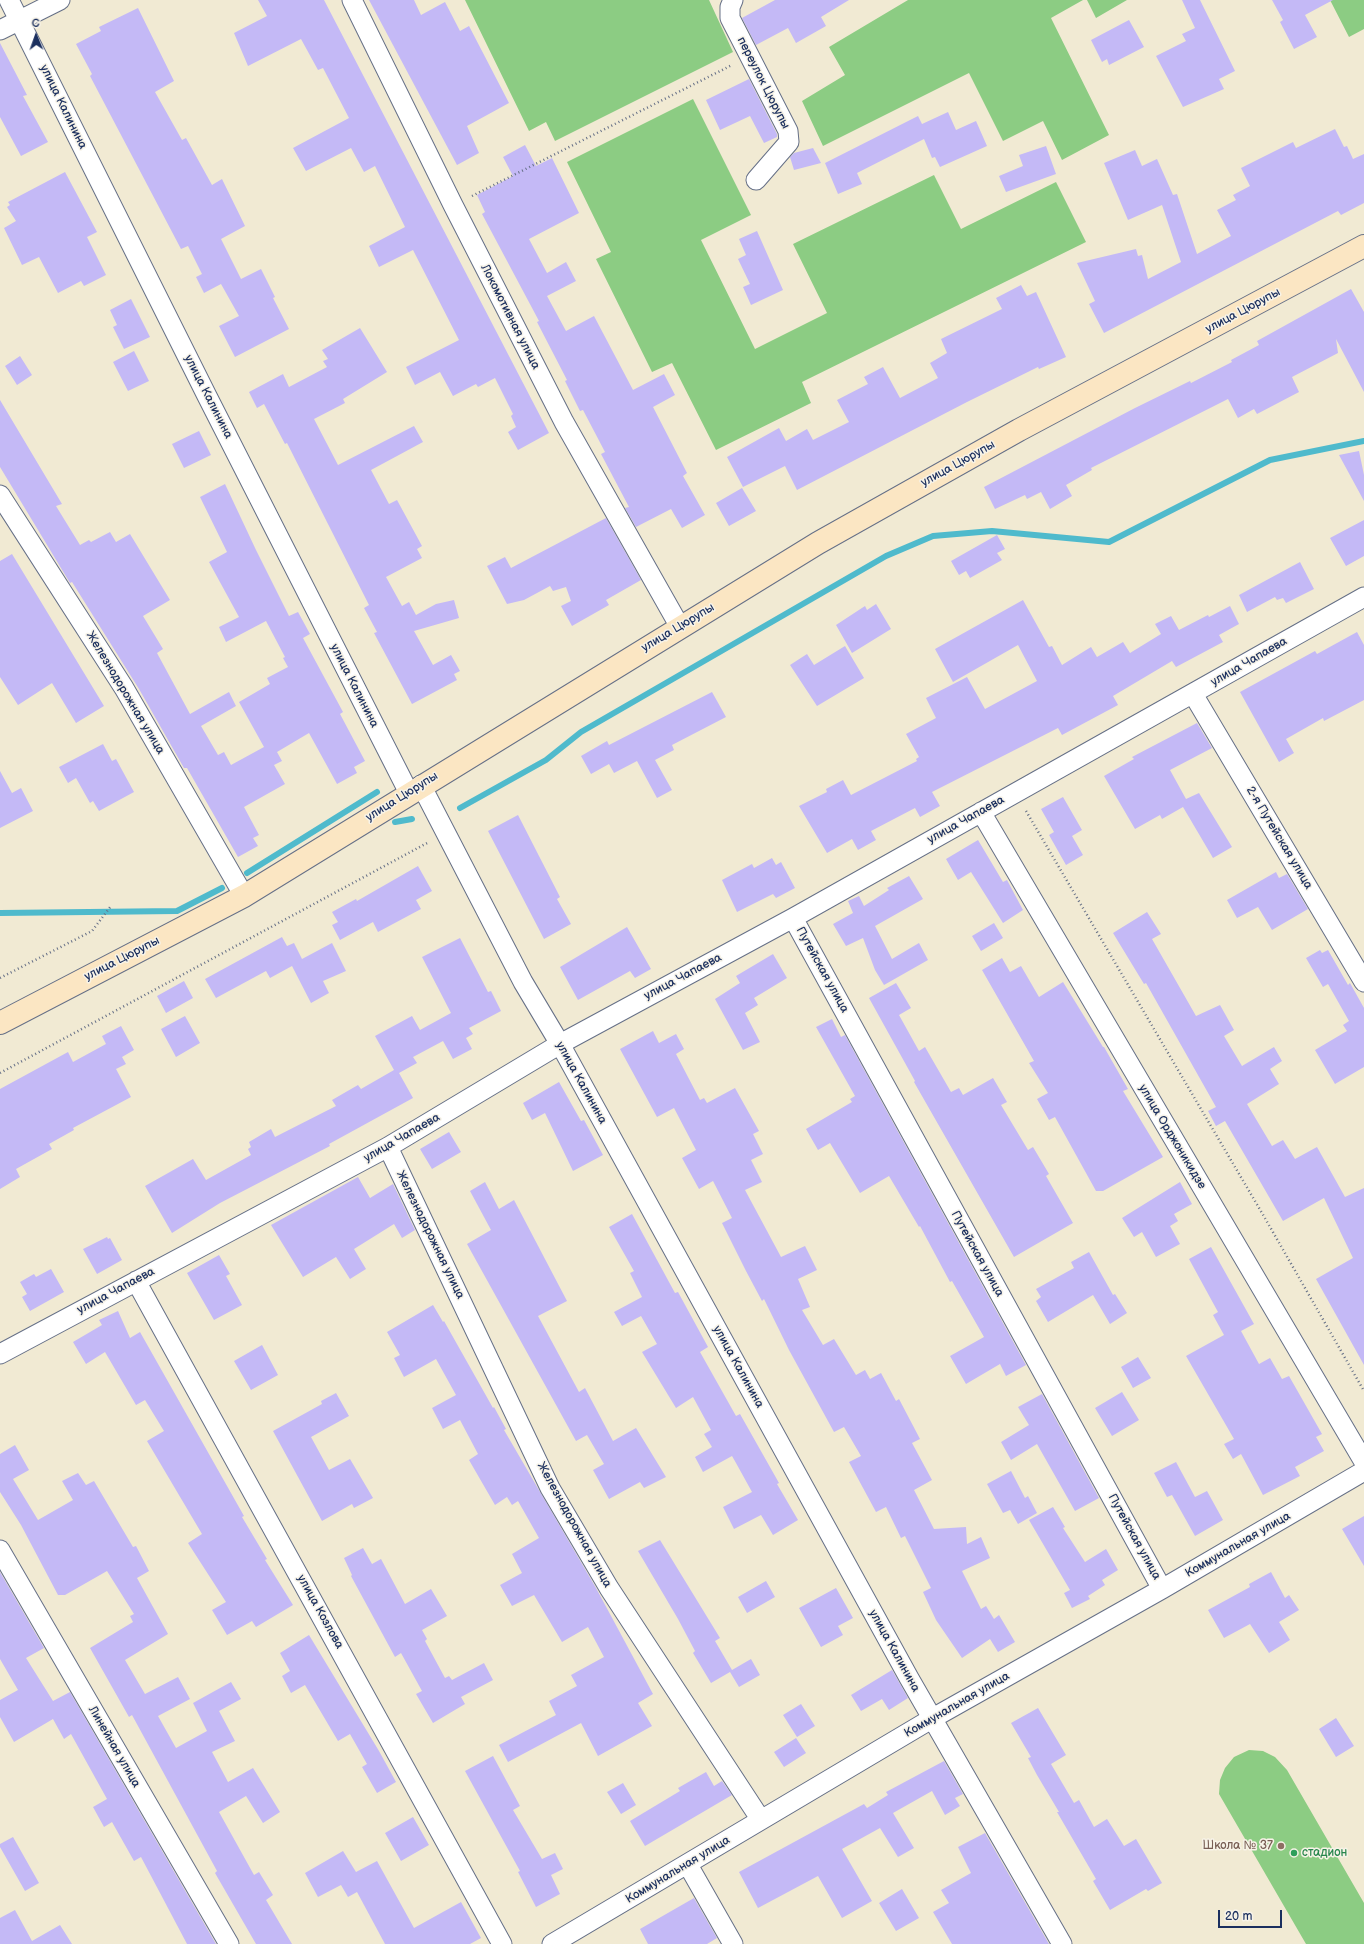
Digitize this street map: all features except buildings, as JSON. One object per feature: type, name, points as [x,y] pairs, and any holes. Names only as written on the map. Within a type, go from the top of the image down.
[{"type":"street","name":"улица Калинина","points":[[9,0],[203,389],[415,789],[446,832],[523,982],[560,1044],[901,1664],[1062,1944]]},
{"type":"street","points":[[0,30],[60,0]]},
{"type":"street","name":"Локомотивная улица","points":[[352,0],[453,205],[564,422],[680,627]]},
{"type":"street","name":"переулок Цюрупы","points":[[733,0],[730,7],[730,18],[788,131],[789,142],[756,180]]},
{"type":"street","name":"улица Цюрупы","points":[[0,1022],[244,896],[415,789],[818,543],[1019,430],[1364,246]]},
{"type":"street","name":"Железнодорожная улица","points":[[0,495],[124,688],[244,896]]},
{"type":"street","name":"улица Чапаева","points":[[0,1354],[388,1147],[560,1044],[793,918],[1364,597]]},
{"type":"street","name":"2-я Путейская улица","points":[[1193,694],[1364,982]]},
{"type":"street","name":"улица Орджоникидзе","points":[[981,812],[1364,1462]]},
{"type":"street","name":"Путейская улица","points":[[793,918],[1162,1589]]},
{"type":"street","name":"Железнодорожная улица","points":[[388,1147],[550,1488],[608,1588],[761,1820]]},
{"type":"street","name":"улица Козлова","points":[[136,1281],[502,1944]]},
{"type":"street","name":"Коммунальная улица","points":[[552,1944],[688,1865],[933,1718],[1162,1589],[1364,1471]]},
{"type":"street","name":"Линейная улица","points":[[0,1550],[229,1944]]},
{"type":"street","points":[[688,1865],[733,1944]]},
{"type":"path","points":[[453,205],[749,56]]},
{"type":"path","points":[[1016,793],[1262,1213],[1364,1391]]},
{"type":"path","points":[[0,1073],[446,832]]},
{"type":"path","points":[[0,973],[1,977],[92,931],[110,906]]},
{"type":"green space","points":[[465,0],[709,0],[733,52],[555,141],[546,122],[529,131]]},
{"type":"green space","points":[[908,0],[1083,0],[1051,18],[1109,135],[1062,160],[1043,121],[1003,141],[969,73],[823,146],[802,101],[845,75],[829,47]]},
{"type":"green space","points":[[1087,0],[1127,0],[1096,18]]},
{"type":"green space","points":[[1330,0],[1364,0],[1364,29],[1349,37]]},
{"type":"green space","points":[[693,99],[751,215],[701,240],[755,349],[827,313],[793,244],[934,175],[961,229],[1056,182],[1086,242],[802,382],[811,403],[716,450],[672,363],[652,372],[596,259],[611,252],[567,162]]},
{"type":"green space","name":"стадион","points":[[1249,1750],[1263,1751],[1275,1757],[1287,1770],[1364,1903],[1364,1944],[1306,1944],[1219,1794],[1220,1780],[1225,1768],[1234,1757]]},
{"type":"waterway","points":[[460,808],[546,760],[581,732],[886,556],[933,536],[992,531],[1109,542],[1270,460],[1364,441]]},
{"type":"waterway","points":[[247,873],[377,792]]},
{"type":"waterway","points":[[395,822],[412,819]]},
{"type":"waterway","points":[[0,913],[177,911],[222,888]]},
{"type":"place","name":"Школа № 37","points":[[1281,1846]]},
{"type":"place","name":"стадион","points":[[1294,1853]]}]
